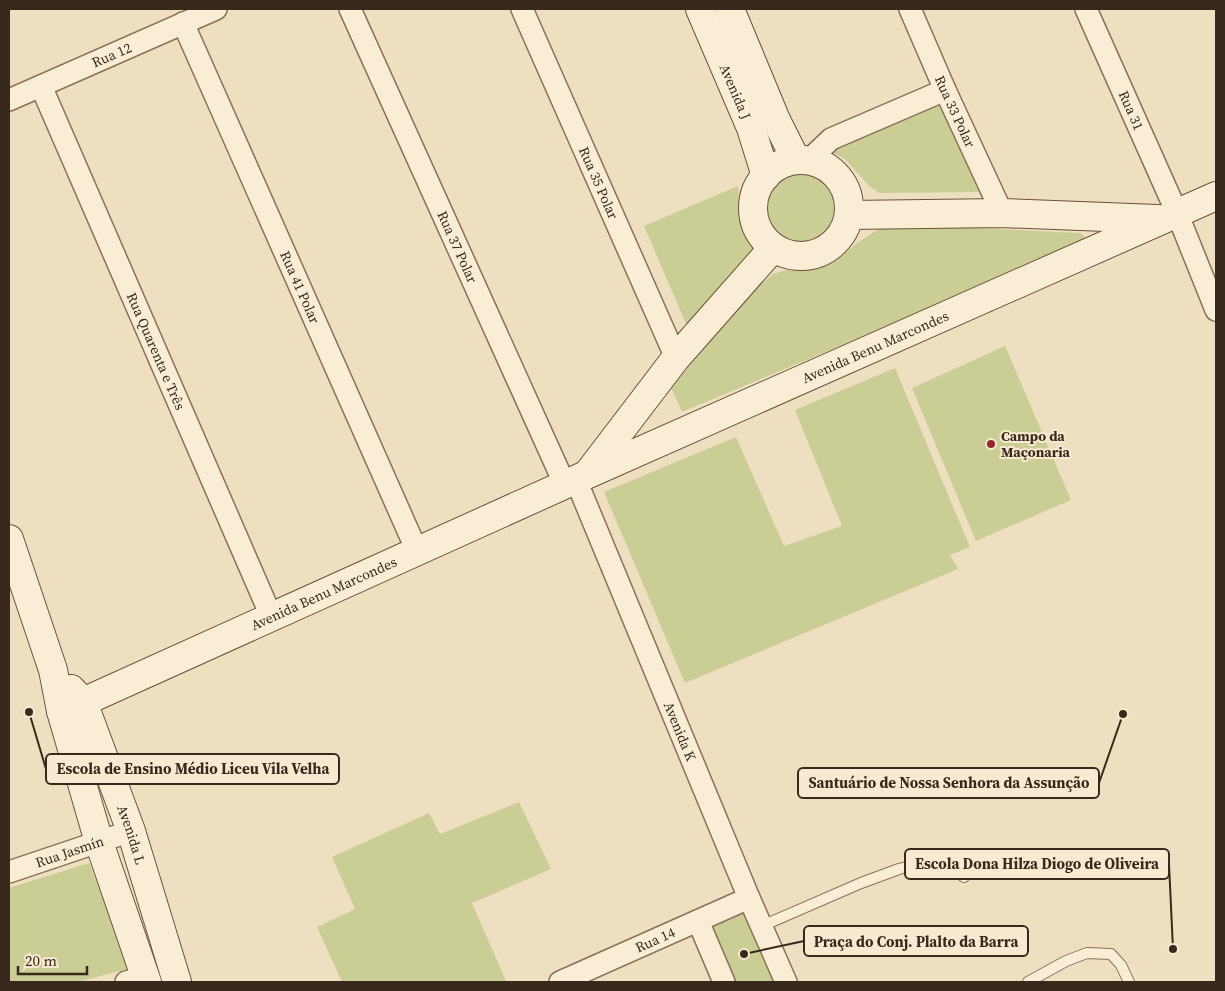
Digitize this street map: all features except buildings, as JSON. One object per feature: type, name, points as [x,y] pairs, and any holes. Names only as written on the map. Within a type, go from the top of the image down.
[{"type":"street","name":"Rua 12","points":[[9,100],[216,9]]},
{"type":"street","name":"Rua 37 Polar","points":[[350,9],[576,480]]},
{"type":"street","name":"Rua 35 Polar","points":[[522,9],[676,358]]},
{"type":"street","name":"Avenida J","points":[[700,9],[751,128],[766,176]]},
{"type":"street","name":"Avenida J","points":[[730,9],[776,120],[802,161]]},
{"type":"street","name":"Rua 33 Polar","points":[[910,9],[1002,214]]},
{"type":"street","name":"Rua 31","points":[[1086,9],[1171,216],[1216,310]]},
{"type":"street","name":"Rua 41 Polar","points":[[183,23],[417,551]]},
{"type":"street","name":"Rua Quarenta e Três","points":[[41,86],[271,616]]},
{"type":"street","points":[[802,161],[831,139],[945,90]]},
{"type":"street","points":[[802,161],[822,165],[834,173],[844,185],[849,200],[849,215],[844,230],[834,244],[820,253],[804,257],[788,255],[773,248],[761,236],[754,222],[753,205],[757,189],[774,168],[785,163],[802,161]]},
{"type":"street","name":"Avenida Benu Marcondes","points":[[72,706],[1216,196]]},
{"type":"street","name":"Avenida Benu Marcondes","points":[[849,215],[1171,216]]},
{"type":"street","name":"Avenida Benu Marcondes","points":[[576,480],[676,358],[773,248]]},
{"type":"street","name":"Avenida K","points":[[576,480],[749,898],[786,982]]},
{"type":"street","name":"Avenida L","points":[[9,539],[53,670],[131,831],[177,982]]},
{"type":"street","name":"Avenida L","points":[[72,706],[99,842],[139,980]]},
{"type":"street","name":"Rua Jasmín","points":[[9,872],[131,831]]},
{"type":"street","name":"Rua 14","points":[[560,982],[749,898]]},
{"type":"street","points":[[698,921],[724,982]]},
{"type":"lane","points":[[762,926],[861,883],[918,864],[938,860],[950,864],[964,877]]},
{"type":"lane","points":[[1028,982],[1066,961],[1087,953],[1110,954],[1122,965],[1129,982]]},
{"type":"green space","points":[[937,98],[979,192],[880,193],[870,187],[845,159],[829,151]]},
{"type":"green space","points":[[801,171],[816,174],[829,182],[837,195],[840,210],[837,225],[829,238],[816,246],[801,249],[786,246],[773,238],[765,225],[762,210],[765,195],[773,182],[786,174]]},
{"type":"green space","points":[[738,186],[740,212],[745,233],[756,249],[687,326],[644,226]]},
{"type":"green space","points":[[895,224],[1080,233],[1086,238],[1084,244],[682,412],[671,388],[750,294],[773,274],[796,267],[817,266],[836,261],[857,243],[877,230]]},
{"type":"green space","name":"Campo da Maçonaria","points":[[1005,346],[1071,500],[976,541],[912,388]]},
{"type":"green space","points":[[895,368],[970,547],[950,555],[958,569],[685,683],[604,492],[736,437],[784,546],[842,526],[795,410]]},
{"type":"green space","points":[[519,802],[551,869],[472,903],[506,981],[342,982],[317,927],[355,909],[332,857],[429,813],[440,834]]},
{"type":"green space","points":[[89,863],[131,968],[77,982],[9,982],[9,888]]},
{"type":"green space","points":[[745,909],[777,982],[736,982],[711,926]]},
{"type":"place","name":"Campo da Maçonaria","points":[[991,444]]},
{"type":"place","name":"Escola de Ensino Médio Liceu Vila Velha","points":[[29,712]]},
{"type":"place","name":"Santuário de Nossa Senhora da Assunção","points":[[1123,714]]},
{"type":"place","name":"Escola Dona Hilza Diogo de Oliveira","points":[[1173,949]]},
{"type":"place","name":"Praça do Conj. Plalto da Barra","points":[[744,954]]}]
